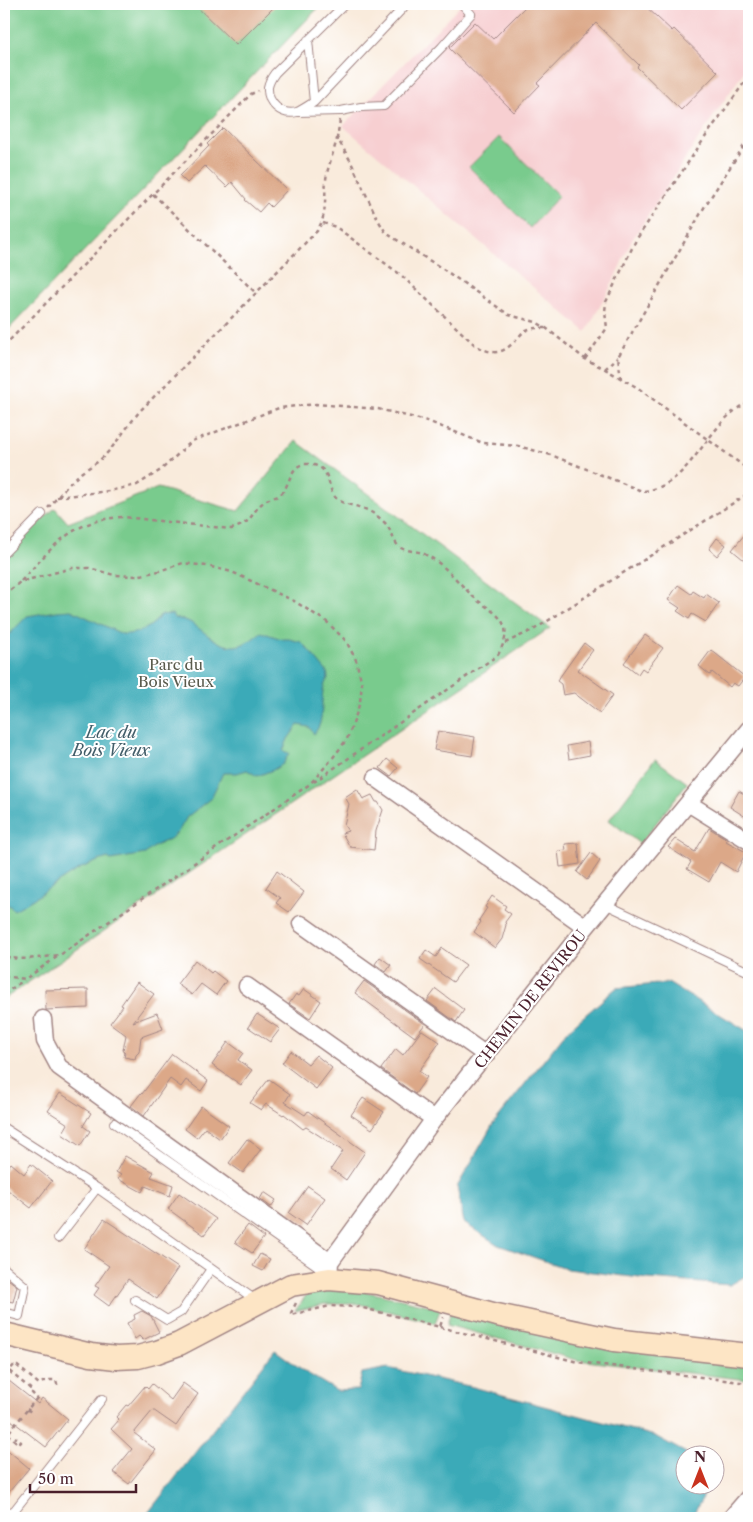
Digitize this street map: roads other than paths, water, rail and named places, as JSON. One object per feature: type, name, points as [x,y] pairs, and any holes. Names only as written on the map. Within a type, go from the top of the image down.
[{"type":"street","name":"CHEMIN DE REVIROU","points":[[324,1274],[434,1120],[586,927],[749,729]]},
{"type":"street","points":[[376,778],[586,927]]},
{"type":"street","points":[[688,803],[749,840]]},
{"type":"street","points":[[301,924],[486,1055]]},
{"type":"street","points":[[247,986],[434,1120]]},
{"type":"street","points":[[43,1019],[45,1041],[59,1067],[324,1274]]},
{"type":"street","points":[[4,1334],[91,1355],[116,1358],[138,1357],[179,1344],[291,1285],[324,1274],[378,1283],[496,1315],[614,1340],[749,1355]]},
{"type":"street","points":[[731,1518],[749,1497]]},
{"type":"lane","points":[[344,4],[274,73],[268,86],[269,95],[274,106],[283,111],[296,112],[341,111],[362,107],[384,106],[442,47],[471,14],[462,4]]},
{"type":"lane","points":[[296,112],[314,102],[404,8],[404,4]]},
{"type":"lane","points":[[308,40],[314,102]]},
{"type":"lane","points":[[4,553],[42,514]]},
{"type":"lane","points":[[605,904],[749,972]]},
{"type":"lane","points":[[114,1124],[324,1274]]},
{"type":"lane","points":[[4,1128],[97,1188],[258,1302]]},
{"type":"lane","points":[[58,1238],[97,1188]]},
{"type":"lane","points":[[4,1312],[18,1316],[25,1286],[5,1269]]},
{"type":"lane","points":[[135,1300],[167,1320],[181,1312],[211,1269]]},
{"type":"lane","points":[[4,1511],[13,1512],[102,1399]]},
{"type":"water","name":"Lac du Bois Vieux","points":[[71,610],[122,634],[144,630],[153,624],[160,615],[172,614],[174,618],[191,623],[225,645],[241,645],[261,632],[282,639],[301,642],[327,672],[328,678],[324,688],[321,717],[319,726],[314,734],[309,727],[298,725],[288,739],[283,751],[289,753],[283,764],[273,770],[257,776],[247,770],[237,773],[223,773],[211,798],[187,817],[178,832],[170,839],[155,846],[145,854],[111,860],[108,858],[94,862],[70,874],[14,910],[4,901],[4,640],[27,616]]},
{"type":"water","points":[[668,983],[749,1032],[749,1274],[730,1285],[648,1279],[568,1269],[498,1245],[464,1223],[457,1187],[493,1124],[567,1031],[616,988]]},
{"type":"water","points":[[275,1350],[307,1373],[337,1391],[358,1390],[362,1373],[388,1368],[473,1387],[655,1436],[676,1447],[676,1494],[705,1494],[691,1518],[344,1518],[324,1513],[310,1518],[144,1518]]},
{"type":"park label","name":"Parc du Bois Vieux","points":[[176,672]]}]
